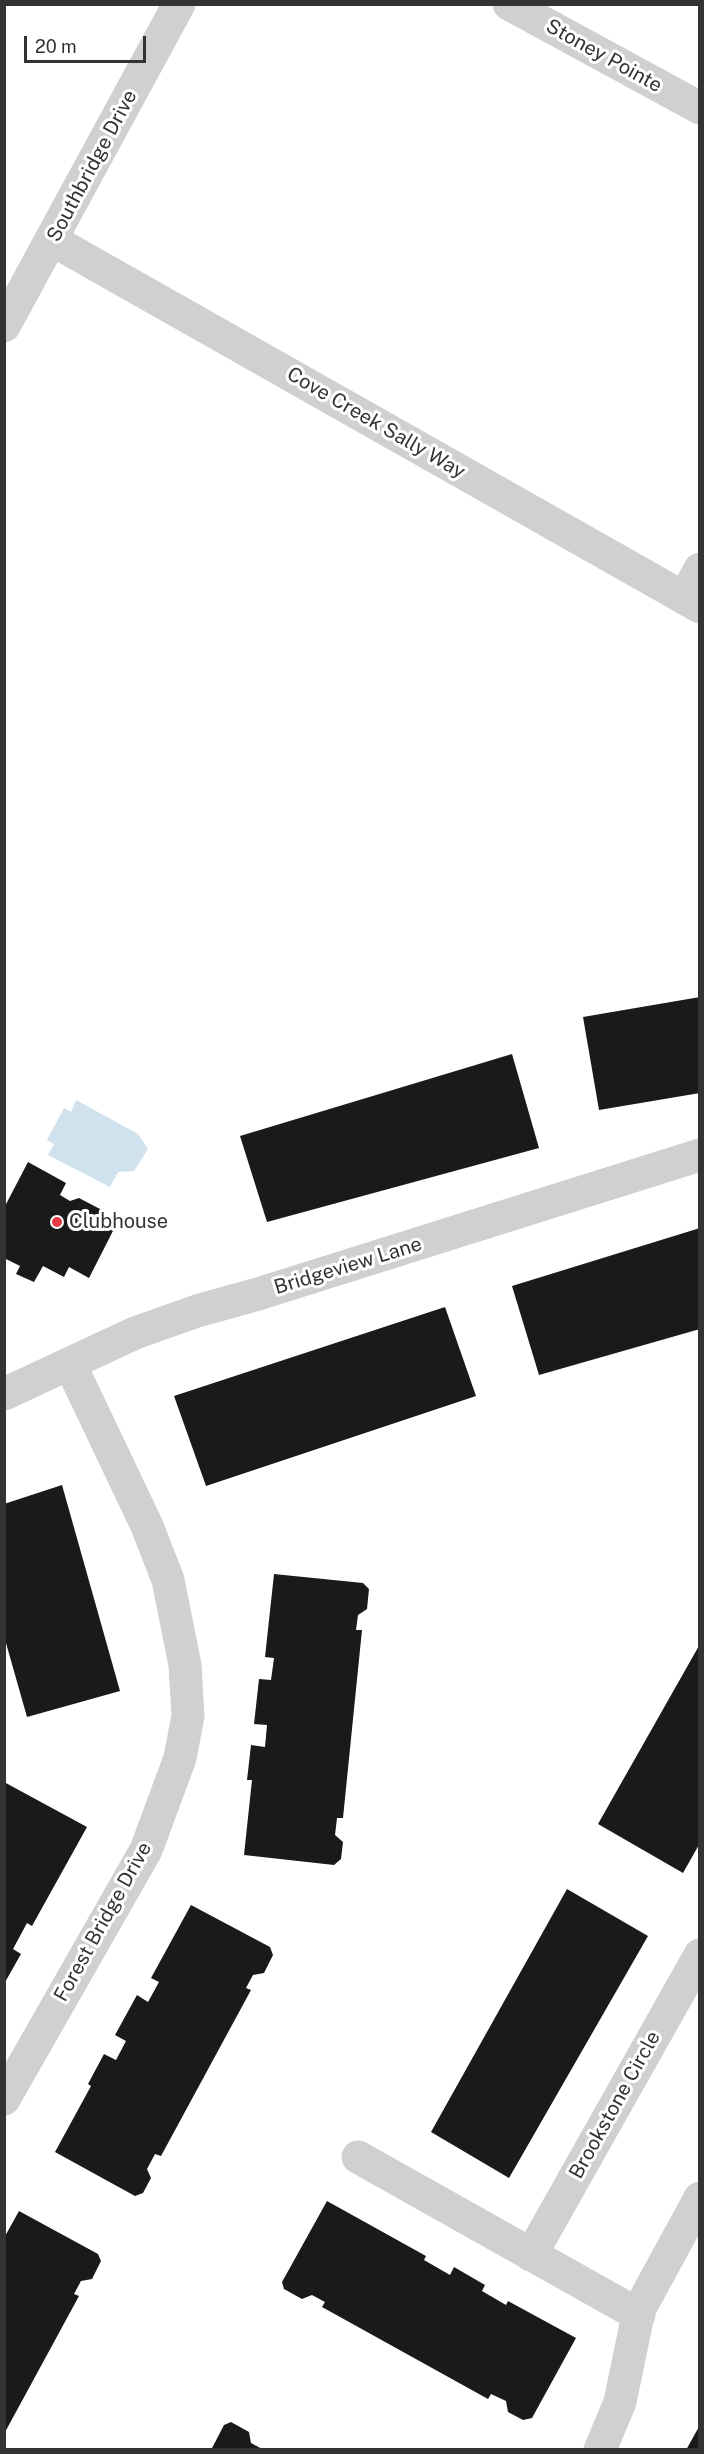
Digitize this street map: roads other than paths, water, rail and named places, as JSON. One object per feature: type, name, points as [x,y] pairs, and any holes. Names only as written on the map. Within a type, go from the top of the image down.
[{"type":"street","name":"Southbridge Drive","points":[[4,326],[179,4]]},
{"type":"street","name":"Stoney Pointe","points":[[509,4],[699,108]]},
{"type":"street","name":"Cove Creek Sally Way","points":[[52,240],[692,602]]},
{"type":"street","points":[[692,602],[699,569]]},
{"type":"street","name":"Bridgeview Lane","points":[[4,1394],[135,1333],[197,1311],[258,1294],[699,1155]]},
{"type":"street","name":"Forest Bridge Drive","points":[[4,2099],[146,1850],[180,1758],[188,1716],[185,1665],[168,1580],[147,1526],[70,1364]]},
{"type":"street","name":"Brookstone Circle","points":[[531,2254],[699,1955]]},
{"type":"street","points":[[358,2157],[639,2315]]},
{"type":"street","points":[[600,2450],[620,2402],[639,2315],[699,2198]]},
{"type":"water","points":[[76,1100],[138,1134],[148,1149],[134,1171],[118,1172],[110,1187],[48,1155],[54,1144],[47,1140],[64,1108],[71,1112]]},
{"type":"place","name":"Clubhouse","points":[[57,1222]]}]
